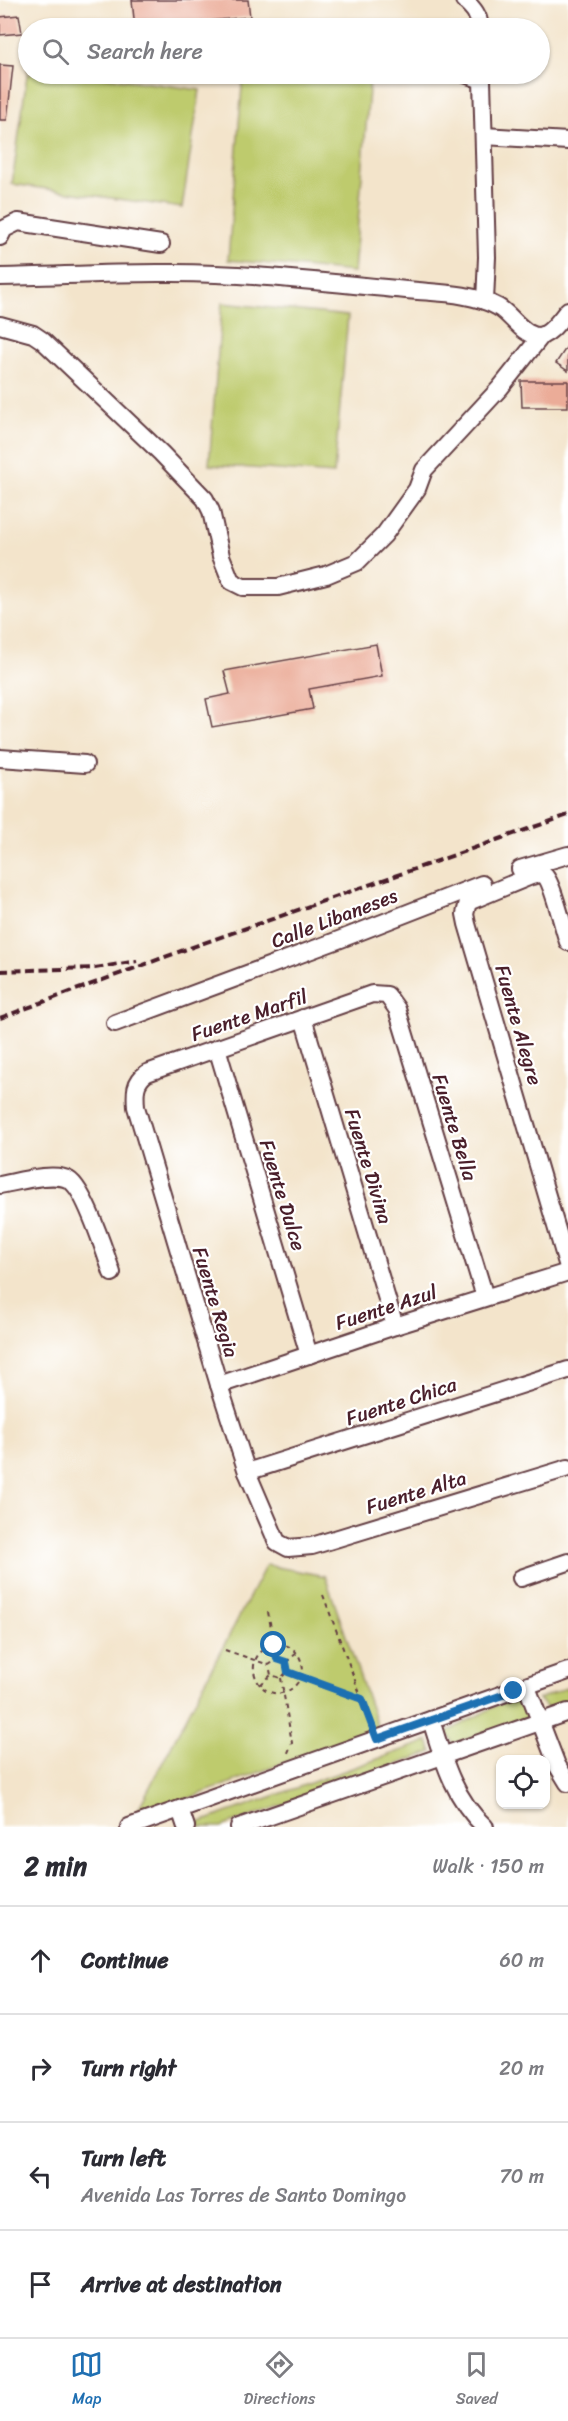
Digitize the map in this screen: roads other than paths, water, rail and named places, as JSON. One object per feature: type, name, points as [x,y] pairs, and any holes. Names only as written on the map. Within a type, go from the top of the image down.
[{"type":"street","points":[[464,0],[475,10],[479,18]]},
{"type":"street","points":[[482,84],[487,257],[492,305]]},
{"type":"street","points":[[484,136],[568,141]]},
{"type":"street","points":[[0,237],[4,229],[18,222],[161,244]]},
{"type":"street","points":[[0,277],[165,273],[237,275],[422,291],[492,305],[532,335],[542,335]]},
{"type":"street","points":[[0,325],[33,334],[42,340],[161,453],[208,505],[221,556],[231,581],[243,587],[262,588],[278,587],[326,575],[357,562],[384,535],[417,489],[424,470],[500,388],[542,335],[559,322],[568,310]]},
{"type":"street","points":[[0,758],[85,764]]},
{"type":"street","name":"Calle Libaneses","points":[[115,1023],[341,939],[511,872],[568,855]]},
{"type":"street","name":"Fuente Alegre","points":[[568,942],[545,876],[531,876],[470,899],[465,914],[467,924],[568,1267]]},
{"type":"street","name":"Fuente Bella","points":[[364,997],[381,993],[387,995],[397,1009],[484,1297]]},
{"type":"street","name":"Fuente Marfil","points":[[147,1073],[364,997]]},
{"type":"street","name":"Fuente Divina","points":[[303,1018],[394,1326]]},
{"type":"street","name":"Fuente Dulce","points":[[217,1048],[309,1355]]},
{"type":"street","name":"Fuente Regia","points":[[147,1073],[137,1085],[136,1107],[219,1385],[248,1472],[277,1542]]},
{"type":"street","points":[[0,1185],[38,1178],[58,1177],[69,1180],[77,1187],[101,1240],[112,1273]]},
{"type":"street","name":"Fuente Azul","points":[[219,1385],[394,1326],[568,1272]]},
{"type":"street","name":"Fuente Chica","points":[[248,1472],[568,1370]]},
{"type":"street","name":"Fuente Alta","points":[[277,1542],[288,1548],[312,1546],[568,1468]]},
{"type":"street","points":[[520,1578],[568,1562]]},
{"type":"street","points":[[129,1827],[568,1671]]},
{"type":"street","points":[[527,1687],[557,1765],[568,1783]]},
{"type":"street","points":[[239,1827],[568,1712]]},
{"type":"street","points":[[431,1720],[456,1790],[466,1807],[485,1827]]},
{"type":"street","points":[[180,1809],[186,1827]]},
{"type":"railway","points":[[0,1018],[184,950],[568,815]]},
{"type":"railway","points":[[0,971],[95,968],[137,961]]}]
